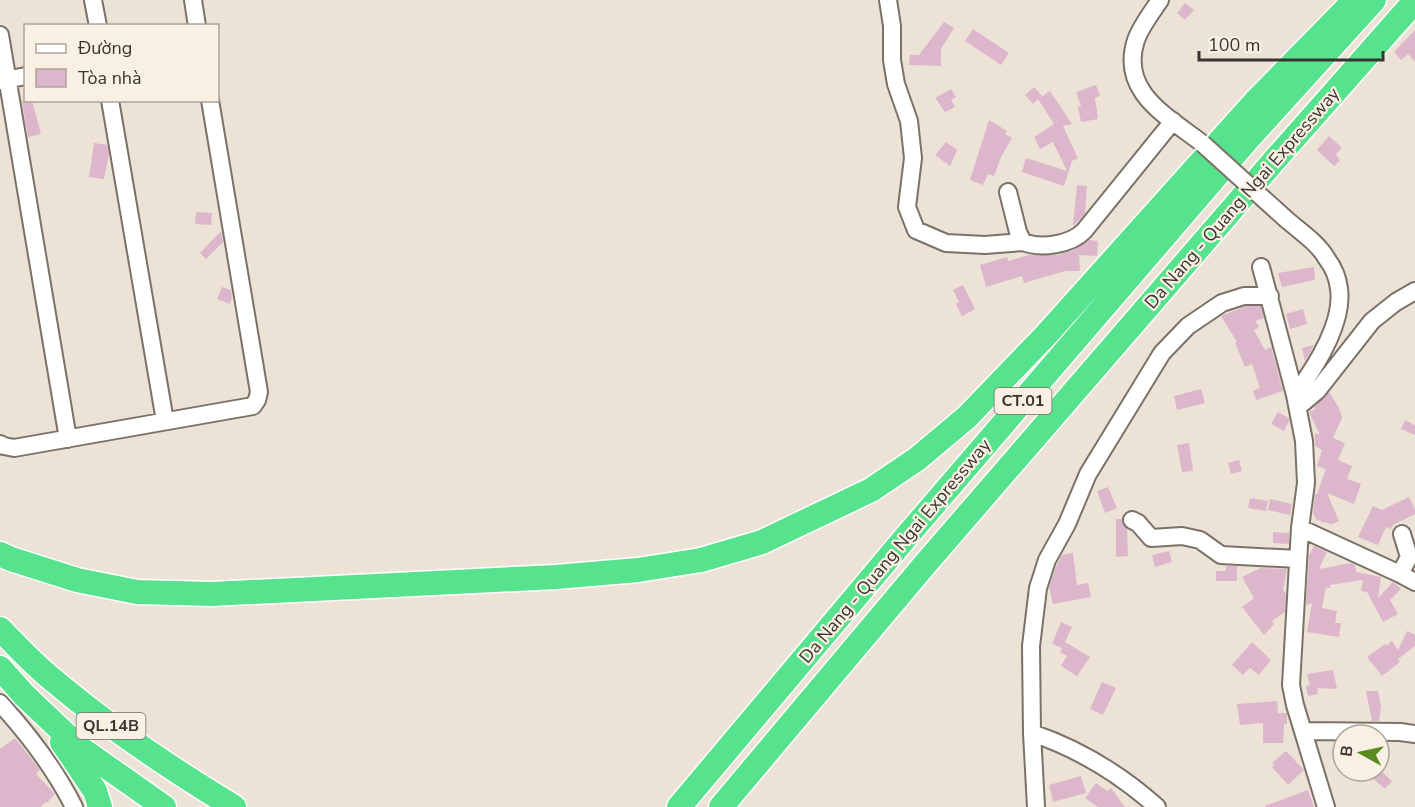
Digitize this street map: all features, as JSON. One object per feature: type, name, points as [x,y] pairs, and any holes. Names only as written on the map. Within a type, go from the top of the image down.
[{"type":"highway","points":[[0,554],[10,560],[77,580],[137,592],[212,594],[556,577],[638,570],[701,560],[762,542],[872,490],[917,459],[967,417],[1046,335],[1255,102],[1355,0]]},
{"type":"highway","name":"Da Nang - Quang Ngai Expressway","points":[[679,807],[906,537],[1239,149],[1374,0]]},
{"type":"highway","name":"Da Nang - Quang Ngai Expressway","points":[[721,807],[951,535],[1415,1]]},
{"type":"highway","name":"QL.14B","points":[[0,629],[51,679],[115,729],[183,776],[234,807]]},
{"type":"highway","points":[[0,669],[63,744],[95,791],[100,807]]},
{"type":"highway","name":"QL.14B","points":[[0,669],[80,748],[164,807]]},
{"type":"street","points":[[93,0],[98,24]]},
{"type":"street","points":[[193,0],[197,24]]},
{"type":"street","points":[[888,0],[892,26],[892,60],[896,84],[909,121],[913,158],[908,207],[916,230],[946,243],[985,245],[1023,242],[1039,246],[1078,237],[1173,121]]},
{"type":"street","points":[[1160,0],[1137,38],[1132,58],[1133,75],[1141,93],[1203,144],[1315,244],[1327,258],[1335,275],[1340,290],[1333,327],[1296,401]]},
{"type":"street","points":[[0,35],[4,80],[68,439]]},
{"type":"street","points":[[4,80],[24,76]]},
{"type":"street","points":[[110,102],[165,421]]},
{"type":"street","points":[[0,444],[14,448],[68,439],[252,406],[257,400],[259,392],[210,102]]},
{"type":"street","points":[[1008,192],[1018,232],[1023,242]]},
{"type":"street","points":[[1261,267],[1296,401],[1304,441],[1306,483],[1299,528],[1291,685],[1294,705],[1326,807]]},
{"type":"street","points":[[1296,401],[1317,391],[1372,321],[1396,302],[1415,291]]},
{"type":"street","points":[[1036,807],[1031,645],[1038,588],[1047,561],[1067,525],[1088,474],[1162,353],[1176,337],[1209,311],[1234,298],[1270,296]]},
{"type":"street","points":[[1132,519],[1150,538],[1182,536],[1200,540],[1216,549],[1221,555],[1298,559]]},
{"type":"street","points":[[1299,528],[1408,578],[1409,557],[1402,534]]},
{"type":"street","points":[[0,704],[50,766],[74,807]]},
{"type":"street","points":[[1304,731],[1415,734]]},
{"type":"street","points":[[1032,733],[1063,744],[1101,764],[1157,807]]},
{"type":"building","points":[[1185,3],[1194,10],[1185,20],[1177,13]]},
{"type":"building","points":[[944,22],[954,28],[941,49],[941,66],[909,65],[910,55],[919,55]]},
{"type":"building","points":[[973,29],[1009,53],[1001,65],[965,41]]},
{"type":"building","points":[[1415,30],[1415,62],[1408,54],[1401,60],[1394,52]]},
{"type":"building","points":[[1096,85],[1100,96],[1095,98],[1098,119],[1081,122],[1078,106],[1081,106],[1076,92]]},
{"type":"building","points":[[1034,87],[1042,96],[1033,104],[1025,95]]},
{"type":"building","points":[[951,89],[956,97],[951,100],[955,107],[945,112],[935,98]]},
{"type":"building","points":[[1050,91],[1072,124],[1063,126],[1078,158],[1072,161],[1064,186],[1022,172],[1026,158],[1067,171],[1053,142],[1040,149],[1034,137],[1054,124],[1038,99]]},
{"type":"building","points":[[22,101],[33,102],[41,134],[28,137]]},
{"type":"building","points":[[989,120],[1007,131],[1005,134],[1012,138],[1001,157],[994,176],[988,174],[983,185],[970,180]]},
{"type":"building","points":[[1329,136],[1342,148],[1336,154],[1340,161],[1334,166],[1317,150]]},
{"type":"building","points":[[946,142],[957,150],[950,166],[935,155]]},
{"type":"building","points":[[94,143],[107,145],[109,154],[104,179],[89,177]]},
{"type":"building","points":[[1077,185],[1087,186],[1085,214],[1073,225]]},
{"type":"building","points":[[196,212],[212,213],[211,225],[195,224]]},
{"type":"building","points":[[221,231],[223,242],[206,259],[200,253]]},
{"type":"building","points":[[1089,240],[1098,241],[1097,256],[1079,255],[1080,271],[1065,271],[1024,283],[1022,276],[986,287],[980,265],[1007,257],[1008,261],[1029,255],[1057,255],[1075,249]]},
{"type":"building","points":[[1314,267],[1315,280],[1282,287],[1278,273]]},
{"type":"building","points":[[963,285],[975,309],[962,316],[953,290]]},
{"type":"building","points":[[222,287],[231,290],[230,304],[217,299]]},
{"type":"building","points":[[1246,306],[1261,306],[1264,318],[1255,321],[1259,327],[1254,330],[1265,350],[1271,347],[1283,391],[1256,400],[1253,391],[1260,388],[1252,364],[1245,367],[1235,343],[1237,342],[1221,316]]},
{"type":"building","points":[[1303,309],[1307,324],[1290,329],[1286,314]]},
{"type":"building","points":[[1314,345],[1309,354],[1305,361],[1302,348]]},
{"type":"building","points":[[1201,389],[1205,403],[1177,410],[1174,396]]},
{"type":"building","points":[[1329,392],[1342,418],[1333,438],[1345,443],[1338,460],[1352,466],[1347,479],[1361,484],[1354,504],[1327,493],[1339,521],[1332,524],[1317,521],[1313,513],[1315,494],[1317,494],[1326,469],[1317,466],[1322,450],[1315,446],[1315,433],[1320,435],[1309,412],[1315,409],[1314,407]]},
{"type":"building","points":[[1278,412],[1289,418],[1284,431],[1271,424]]},
{"type":"building","points":[[1405,420],[1415,425],[1415,435],[1401,429]]},
{"type":"building","points":[[1189,443],[1193,471],[1182,472],[1177,445]]},
{"type":"building","points":[[1239,460],[1242,471],[1231,474],[1228,463]]},
{"type":"building","points":[[1108,487],[1117,508],[1105,513],[1097,491]]},
{"type":"building","points":[[1409,497],[1415,514],[1393,525],[1391,529],[1386,527],[1378,545],[1358,537],[1373,506],[1382,510]]},
{"type":"building","points":[[1250,498],[1268,501],[1266,511],[1248,508]]},
{"type":"building","points":[[1270,499],[1292,504],[1290,515],[1268,510]]},
{"type":"building","points":[[1116,519],[1122,519],[1127,529],[1128,556],[1116,557]]},
{"type":"building","points":[[1273,532],[1289,533],[1289,544],[1273,543]]},
{"type":"building","points":[[1314,546],[1327,552],[1319,569],[1351,563],[1355,565],[1356,572],[1381,577],[1378,598],[1393,582],[1396,584],[1401,589],[1390,600],[1398,614],[1383,622],[1367,592],[1361,591],[1363,580],[1330,585],[1330,588],[1326,587],[1322,608],[1337,611],[1335,623],[1341,623],[1339,637],[1307,632],[1312,603],[1306,605],[1309,556]]},
{"type":"building","points":[[1169,551],[1172,562],[1155,567],[1152,555]]},
{"type":"building","points":[[1073,553],[1077,585],[1088,583],[1091,597],[1053,604],[1049,587],[1057,564],[1062,555]]},
{"type":"building","points":[[1226,566],[1237,566],[1237,581],[1216,581],[1216,571],[1226,571]]},
{"type":"building","points":[[1261,568],[1287,569],[1283,590],[1286,593],[1285,612],[1272,621],[1274,624],[1264,635],[1242,607],[1254,598],[1242,577]]},
{"type":"building","points":[[1061,622],[1072,627],[1065,642],[1090,657],[1077,676],[1061,666],[1067,656],[1060,652],[1062,648],[1052,644]]},
{"type":"building","points":[[1407,631],[1415,635],[1415,646],[1398,659],[1400,662],[1382,676],[1367,657],[1392,641],[1398,650]]},
{"type":"building","points":[[1252,642],[1271,660],[1259,675],[1250,668],[1243,675],[1232,665]]},
{"type":"building","points":[[1333,670],[1337,689],[1317,688],[1318,694],[1308,696],[1306,686],[1310,685],[1307,674]]},
{"type":"building","points":[[1102,682],[1116,688],[1103,715],[1090,709]]},
{"type":"building","points":[[1366,691],[1378,691],[1381,706],[1379,721],[1372,721]]},
{"type":"building","points":[[1277,701],[1278,713],[1287,713],[1283,743],[1263,743],[1263,723],[1240,725],[1237,704]]},
{"type":"building","points":[[15,738],[40,770],[36,774],[55,794],[40,807],[0,807],[0,749]]},
{"type":"building","points":[[1286,751],[1304,770],[1288,785],[1272,767],[1274,765],[1272,763]]},
{"type":"building","points":[[1081,776],[1086,793],[1053,802],[1049,785]]},
{"type":"building","points":[[1096,783],[1107,791],[1111,788],[1125,807],[1098,807],[1085,798]]},
{"type":"building","points":[[1378,783],[1390,783],[1385,789]]},
{"type":"building","points":[[1308,790],[1314,807],[1265,807],[1265,806]]}]
